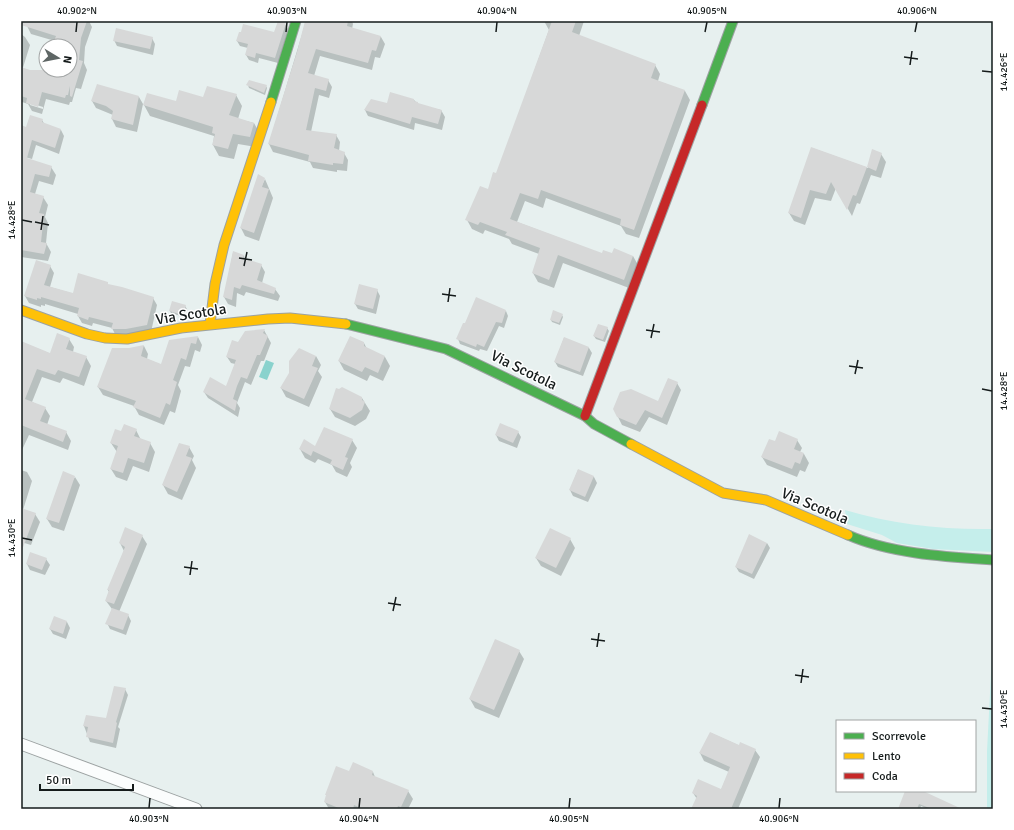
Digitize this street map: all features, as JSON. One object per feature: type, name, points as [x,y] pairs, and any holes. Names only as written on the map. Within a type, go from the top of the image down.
[{"type":"street","points":[[210,324],[211,300],[231,223],[284,65],[296,21]]},
{"type":"street","points":[[585,416],[733,21]]},
{"type":"street","name":"Via Scotola","points":[[21,310],[87,334],[105,338],[127,339],[210,324],[244,320],[290,318],[347,324],[403,337],[446,349],[585,416],[594,424],[723,493],[750,496],[766,500],[852,537],[893,548],[935,556],[993,560]]},
{"type":"street","points":[[21,744],[196,809]]},
{"type":"shaded area","points":[[991,21],[993,21],[993,552],[933,549],[897,543],[882,535],[847,524],[845,510],[881,519],[918,525],[992,529]]},
{"type":"shaded area","points":[[993,636],[993,809],[987,809],[987,751]]},
{"type":"water","points":[[266,360],[274,363],[267,380],[259,377]]},
{"type":"building","points":[[21,21],[87,21],[81,38],[79,60],[83,61],[78,77],[78,38],[55,38],[56,36],[21,25]]},
{"type":"building","points":[[278,21],[286,23],[275,58],[256,53],[255,58],[245,55],[248,44],[236,41],[243,24],[274,32]]},
{"type":"building","points":[[305,21],[348,21],[347,26],[381,36],[376,51],[372,50],[368,63],[316,49],[308,73],[329,79],[326,91],[315,88],[306,130],[337,134],[334,148],[345,152],[343,164],[333,163],[333,165],[308,161],[309,155],[268,144],[297,52]]},
{"type":"building","points":[[552,21],[576,21],[572,32],[656,64],[651,78],[685,90],[634,230],[620,225],[621,219],[541,190],[538,199],[520,193],[510,219],[602,253],[603,250],[612,253],[614,248],[633,256],[624,280],[558,255],[549,280],[532,273],[540,248],[505,235],[507,232],[480,222],[478,225],[465,220],[480,186],[488,189],[493,172],[496,173]]},
{"type":"building","points":[[116,28],[153,37],[150,49],[113,41]]},
{"type":"building","points":[[21,67],[30,70],[38,70],[38,78],[78,78],[72,97],[70,96],[70,86],[68,95],[66,95],[65,98],[42,92],[38,107],[26,103],[27,98],[21,96]]},
{"type":"building","points":[[249,80],[267,85],[264,93],[246,85]]},
{"type":"building","points":[[97,84],[139,96],[133,125],[111,119],[113,111],[106,106],[91,101]]},
{"type":"building","points":[[207,86],[237,94],[229,115],[254,123],[250,137],[233,134],[228,149],[212,145],[215,134],[212,133],[213,127],[143,105],[147,93],[176,101],[179,90],[203,97]]},
{"type":"building","points":[[390,92],[414,99],[414,101],[418,103],[442,110],[438,124],[412,117],[410,124],[364,110],[371,99],[387,103]]},
{"type":"building","points":[[30,115],[43,119],[42,122],[61,129],[55,148],[32,140],[27,158],[52,166],[49,177],[35,174],[30,192],[44,196],[39,213],[44,214],[41,242],[47,243],[44,254],[21,250],[21,125],[26,127]]},
{"type":"building","points":[[811,147],[867,167],[856,196],[853,195],[847,210],[831,182],[826,194],[810,190],[801,218],[788,213]]},
{"type":"building","points":[[872,149],[882,153],[876,171],[867,167]]},
{"type":"building","points":[[258,174],[265,178],[262,187],[269,189],[254,233],[240,228]]},
{"type":"building","points":[[233,251],[244,255],[243,258],[262,264],[257,280],[276,288],[274,294],[242,285],[240,289],[234,287],[232,300],[223,297]]},
{"type":"building","points":[[36,260],[51,265],[44,285],[73,293],[78,273],[108,282],[108,284],[154,297],[147,325],[126,329],[111,329],[113,323],[89,317],[88,320],[77,316],[79,308],[41,297],[41,299],[37,298],[37,300],[24,296]]},
{"type":"building","points":[[359,284],[378,289],[373,309],[354,304]]},
{"type":"building","points":[[476,297],[506,310],[502,323],[496,322],[484,347],[477,344],[476,347],[456,339],[463,323],[465,323]]},
{"type":"building","points":[[172,301],[186,305],[183,315],[169,311]]},
{"type":"building","points":[[553,310],[563,314],[559,323],[550,320]]},
{"type":"building","points":[[598,324],[608,327],[603,340],[593,336]]},
{"type":"building","points":[[265,329],[263,333],[268,336],[260,355],[257,355],[247,379],[241,377],[237,386],[233,399],[237,401],[235,411],[203,392],[210,377],[226,386],[236,360],[226,357],[232,340],[238,342],[245,331]]},
{"type":"building","points":[[57,333],[70,338],[66,349],[87,356],[79,377],[58,370],[55,375],[37,369],[25,399],[46,407],[40,421],[67,431],[63,442],[21,425],[21,341],[50,353]]},
{"type":"building","points":[[198,336],[196,344],[191,343],[186,360],[181,358],[173,380],[177,382],[170,405],[166,403],[160,418],[133,407],[136,401],[97,387],[112,348],[129,348],[144,345],[141,356],[161,364],[169,340]]},
{"type":"building","points":[[350,336],[364,342],[364,346],[385,356],[378,373],[365,367],[362,372],[338,361]]},
{"type":"building","points":[[564,337],[589,347],[580,372],[554,362]]},
{"type":"building","points":[[299,348],[316,356],[312,366],[318,368],[304,399],[280,388],[289,373],[289,361]]},
{"type":"building","points":[[668,378],[678,382],[662,418],[645,410],[636,425],[617,417],[613,409],[620,392],[631,389],[658,401]]},
{"type":"building","points":[[342,387],[362,397],[362,400],[365,402],[362,410],[350,418],[329,409],[336,388],[339,389]]},
{"type":"building","points":[[500,423],[519,431],[513,443],[495,435]]},
{"type":"building","points":[[124,424],[137,429],[134,436],[151,442],[144,463],[128,458],[123,473],[110,469],[118,446],[110,443],[115,429],[121,431]]},
{"type":"building","points":[[324,427],[353,439],[345,457],[348,458],[343,470],[330,464],[332,460],[313,451],[311,456],[299,449],[304,439],[315,446]]},
{"type":"building","points":[[779,431],[798,439],[794,449],[804,453],[800,464],[795,462],[792,469],[761,457],[769,439],[775,441]]},
{"type":"building","points":[[179,443],[190,446],[186,456],[192,458],[177,492],[162,485]]},
{"type":"building","points":[[578,469],[594,476],[585,497],[569,490]]},
{"type":"building","points":[[63,471],[75,476],[59,523],[46,519]]},
{"type":"building","points":[[21,508],[36,513],[22,550],[21,550]]},
{"type":"building","points":[[125,527],[143,535],[114,604],[105,601],[109,590],[107,590],[125,547],[119,543]]},
{"type":"building","points":[[550,528],[571,538],[556,568],[535,558]]},
{"type":"building","points":[[749,534],[767,543],[752,574],[735,567]]},
{"type":"building","points":[[30,552],[47,558],[42,570],[26,564]]},
{"type":"building","points":[[112,608],[129,614],[123,630],[105,624]]},
{"type":"building","points":[[54,616],[67,621],[63,634],[49,629]]},
{"type":"building","points":[[495,639],[520,650],[494,710],[469,699]]},
{"type":"building","points":[[114,686],[126,688],[116,722],[113,743],[86,737],[88,727],[83,726],[86,715],[106,718]]},
{"type":"building","points":[[710,732],[739,745],[740,742],[756,749],[731,809],[691,809],[697,796],[692,793],[698,779],[721,789],[730,767],[699,753]]},
{"type":"building","points":[[353,762],[373,771],[372,775],[409,790],[401,807],[398,806],[397,809],[363,809],[354,805],[353,809],[341,809],[324,802],[325,795],[336,766],[349,771]]},
{"type":"building","points":[[905,792],[925,792],[962,809],[932,809],[919,804],[917,809],[898,809]]},
{"type":"traffic: fast","points":[[271,102],[296,21]]},
{"type":"traffic: fast","points":[[702,105],[733,21]]},
{"type":"traffic: fast","points":[[346,324],[446,349],[585,416],[594,424],[631,444]]},
{"type":"traffic: fast","points":[[848,535],[882,546],[920,554],[993,560]]},
{"type":"traffic: slow","points":[[210,324],[215,284],[224,245],[271,102]]},
{"type":"traffic: slow","points":[[21,310],[87,334],[105,338],[127,339],[181,328],[268,319],[290,318],[346,324]]},
{"type":"traffic: slow","points":[[631,444],[723,493],[766,500],[848,535]]},
{"type":"traffic: jam","points":[[585,416],[702,105]]}]
